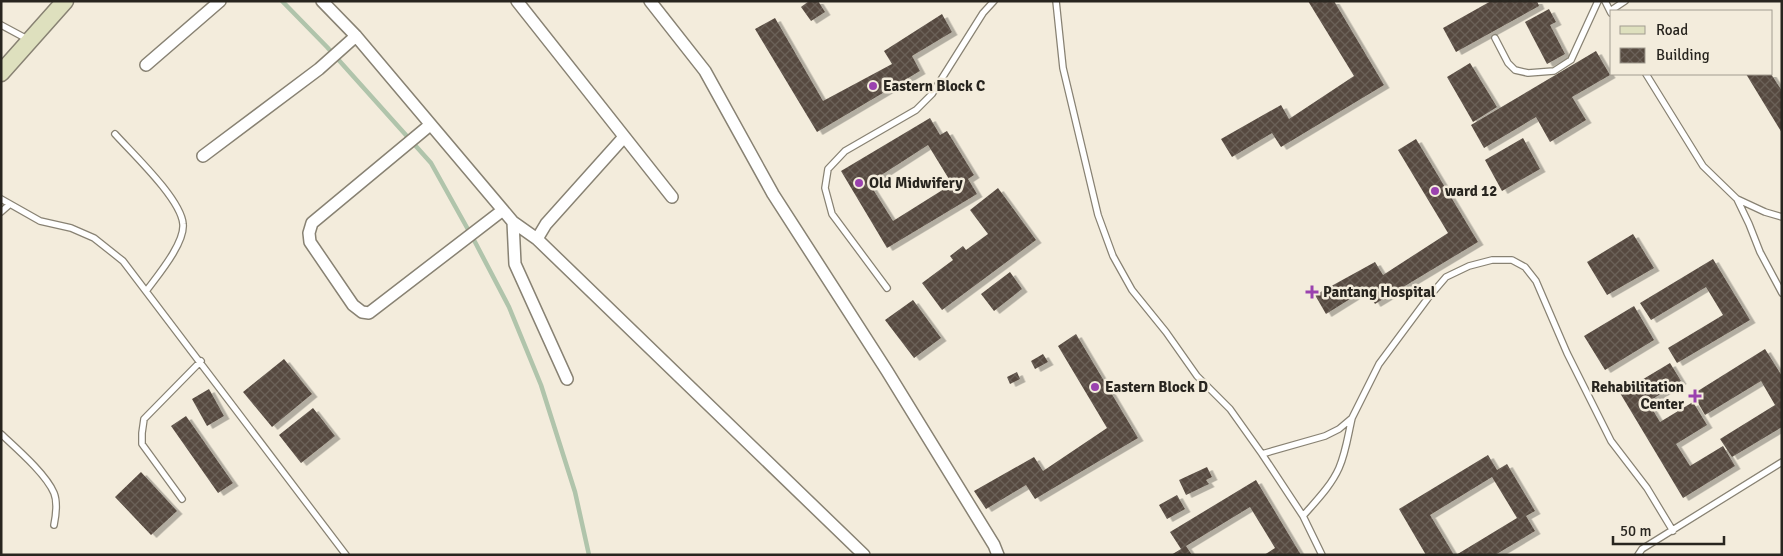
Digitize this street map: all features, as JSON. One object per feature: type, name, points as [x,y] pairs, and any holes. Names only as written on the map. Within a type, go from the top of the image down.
[{"type":"street","points":[[1,73],[65,1]]},
{"type":"street","points":[[146,65],[220,1]]},
{"type":"street","points":[[322,1],[356,36],[513,222],[537,239],[864,555]]},
{"type":"street","points":[[517,1],[672,197]]},
{"type":"street","points":[[650,1],[705,70],[773,194],[887,371],[994,545],[998,555]]},
{"type":"street","points":[[203,156],[319,68],[356,36]]},
{"type":"street","points":[[430,125],[312,223],[309,233],[310,242],[353,305],[362,312],[369,313],[502,210]]},
{"type":"street","points":[[537,239],[546,224],[624,137]]},
{"type":"street","points":[[513,222],[515,264],[567,379]]},
{"type":"lane","points":[[887,288],[832,214],[825,188],[828,169],[845,151],[916,110],[932,94],[983,13],[994,1]]},
{"type":"lane","points":[[1056,1],[1063,68],[1098,215],[1113,256],[1132,290],[1198,376],[1230,409],[1262,454],[1303,516],[1322,555]]},
{"type":"lane","points":[[1496,38],[1508,63],[1515,70],[1528,74],[1554,71],[1571,60],[1598,1]]},
{"type":"lane","points":[[1614,10],[1625,1]]},
{"type":"lane","points":[[1,25],[31,40]]},
{"type":"lane","points":[[1647,75],[1703,166],[1737,199],[1765,212],[1782,217]]},
{"type":"lane","points":[[115,134],[161,183],[175,203],[184,224],[180,241],[171,258],[147,290]]},
{"type":"lane","points":[[1737,199],[1760,252],[1782,293]]},
{"type":"lane","points":[[1,200],[40,220],[71,228],[94,238],[123,261],[147,290],[346,555]]},
{"type":"lane","points":[[1,212],[9,205]]},
{"type":"lane","points":[[1303,516],[1321,496],[1338,470],[1352,418],[1379,364],[1428,298],[1446,277],[1469,266],[1492,260],[1512,260],[1525,267],[1536,280],[1567,353],[1611,441],[1647,488],[1673,531]]},
{"type":"lane","points":[[182,499],[142,444],[142,433],[144,419],[200,361]]},
{"type":"lane","points":[[1262,454],[1324,436],[1339,429],[1352,418]]},
{"type":"lane","points":[[1,434],[46,479],[55,494],[57,512],[54,525]]},
{"type":"lane","points":[[1638,555],[1642,549],[1782,462]]},
{"type":"building","points":[[809,1],[818,1],[825,12],[811,21],[801,7]]},
{"type":"building","points":[[1308,1],[1334,1],[1384,85],[1281,147],[1272,133],[1232,157],[1221,139],[1281,105],[1289,119],[1354,76]]},
{"type":"building","points":[[1491,1],[1537,1],[1539,6],[1456,52],[1443,28]]},
{"type":"building","points":[[1549,9],[1556,22],[1550,25],[1565,54],[1547,64],[1525,22]]},
{"type":"building","name":"Eastern Block C","points":[[942,14],[952,32],[912,56],[920,71],[817,132],[755,29],[775,18],[823,101],[892,64],[884,51]]},
{"type":"building","points":[[1596,51],[1610,75],[1572,97],[1586,120],[1550,142],[1536,117],[1484,148],[1471,125]]},
{"type":"building","points":[[1470,63],[1497,107],[1473,122],[1447,77]]},
{"type":"building","points":[[1747,75],[1772,75],[1782,91],[1782,133]]},
{"type":"building","name":"Old Midwifery","points":[[930,118],[940,135],[947,131],[974,175],[968,179],[977,194],[887,248],[841,171]],"holes":[[[928,145],[952,184],[893,221],[869,183]]]},
{"type":"building","points":[[1523,138],[1540,169],[1502,191],[1485,160]]},
{"type":"building","name":"ward 12","points":[[1416,139],[1478,242],[1375,304],[1366,289],[1326,314],[1315,295],[1375,262],[1383,275],[1448,233],[1398,150]]},
{"type":"building","name":"Old Midwifery","points":[[998,188],[1036,240],[942,310],[922,283],[953,260],[950,256],[963,246],[966,250],[988,234],[970,210]]},
{"type":"building","points":[[1633,234],[1654,268],[1607,295],[1587,262]]},
{"type":"building","points":[[1713,259],[1750,320],[1677,363],[1668,348],[1723,315],[1706,287],[1651,320],[1640,303]]},
{"type":"building","points":[[1010,272],[1022,289],[994,311],[981,294]]},
{"type":"building","points":[[913,300],[941,338],[914,358],[885,320]]},
{"type":"building","points":[[1634,306],[1654,340],[1605,370],[1584,336]]},
{"type":"building","name":"Eastern Block D","points":[[1076,334],[1138,438],[1035,499],[1026,485],[986,509],[974,491],[1034,457],[1043,471],[1107,428],[1058,346]]},
{"type":"building","points":[[1765,349],[1782,376],[1782,427],[1732,457],[1720,439],[1775,405],[1761,381],[1705,415],[1693,394]]},
{"type":"building","points":[[1043,354],[1048,362],[1035,369],[1031,361]]},
{"type":"building","points":[[284,359],[312,394],[272,427],[243,392]]},
{"type":"building","points":[[1670,363],[1681,381],[1648,402],[1660,422],[1693,402],[1707,425],[1676,444],[1690,466],[1723,446],[1735,466],[1683,498],[1620,393]]},
{"type":"building","points":[[1017,372],[1020,379],[1010,384],[1007,377]]},
{"type":"building","points":[[209,389],[224,416],[207,426],[192,399]]},
{"type":"building","points":[[313,408],[335,436],[301,463],[279,435]]},
{"type":"building","points":[[186,416],[233,483],[218,493],[171,426]]},
{"type":"building","points":[[1488,455],[1497,470],[1507,464],[1535,511],[1526,516],[1535,531],[1495,555],[1456,555],[1517,518],[1492,477],[1430,515],[1454,555],[1426,555],[1399,509]]},
{"type":"building","points":[[1207,467],[1212,477],[1206,480],[1209,484],[1186,495],[1179,480]]},
{"type":"building","points":[[141,472],[177,511],[151,535],[115,497]]},
{"type":"building","points":[[1256,480],[1301,555],[1264,555],[1275,548],[1250,507],[1186,546],[1192,555],[1171,555],[1181,549],[1170,532]]},
{"type":"building","points":[[1177,495],[1185,509],[1167,519],[1159,505]]},
{"type":"waterway","points":[[282,1],[327,47],[431,163],[475,242],[509,307],[541,385],[575,492],[589,555]]},
{"type":"place","name":"Eastern Block C","points":[[873,86]]},
{"type":"place","name":"Old Midwifery","points":[[859,183]]},
{"type":"place","name":"ward 12","points":[[1435,191]]},
{"type":"place","name":"Pantang Hospital","points":[[1312,292]]},
{"type":"place","name":"Eastern Block D","points":[[1095,387]]},
{"type":"place","name":"Rehabilitation Center","points":[[1695,396]]}]
